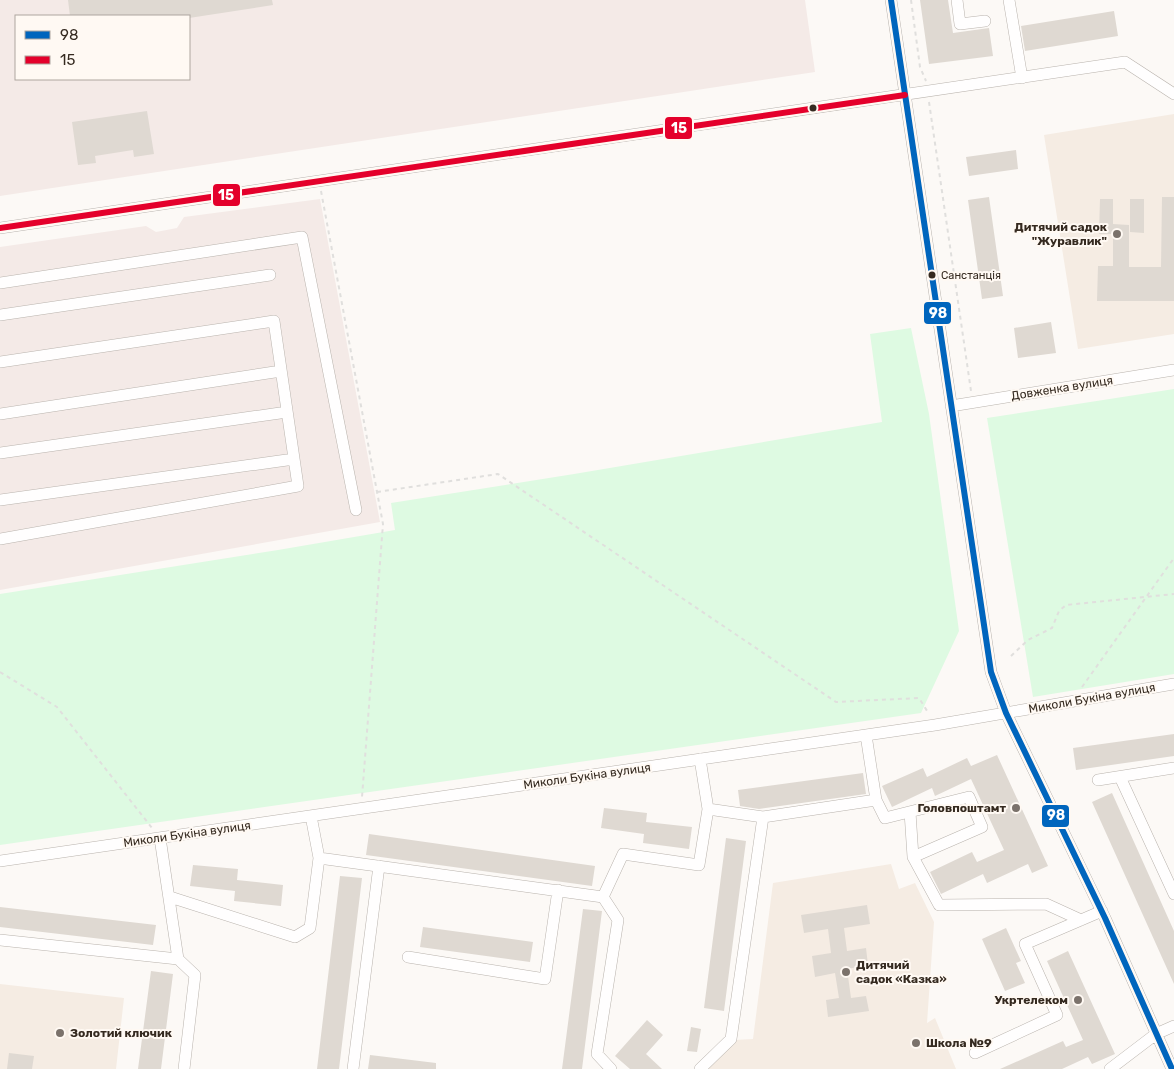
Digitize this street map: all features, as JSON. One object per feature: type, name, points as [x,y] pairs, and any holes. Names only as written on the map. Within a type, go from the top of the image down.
[{"type":"street","points":[[891,0],[991,672],[1006,713],[1102,911],[1172,1069]]},
{"type":"street","points":[[957,0],[960,24],[985,21]]},
{"type":"street","points":[[1010,0],[1022,78]]},
{"type":"street","points":[[0,228],[1125,62],[1174,94]]},
{"type":"street","points":[[0,283],[302,236],[356,510]]},
{"type":"street","points":[[0,315],[270,275]]},
{"type":"street","points":[[0,362],[274,321],[298,486],[0,539]]},
{"type":"street","name":"Довженка вулиця","points":[[951,406],[1174,370]]},
{"type":"street","points":[[0,414],[281,371]]},
{"type":"street","points":[[0,453],[287,412]]},
{"type":"street","points":[[0,500],[294,459]]},
{"type":"street","name":"Миколи Букіна вулиця","points":[[0,861],[934,725],[1174,684]]},
{"type":"street","points":[[866,735],[876,800],[885,818],[969,797],[982,827],[913,857]]},
{"type":"street","points":[[603,897],[623,854],[699,865],[708,809],[700,759]]},
{"type":"street","points":[[1098,780],[1174,768]]},
{"type":"street","points":[[1120,777],[1174,894]]},
{"type":"street","points":[[708,809],[763,818],[876,800]]},
{"type":"street","points":[[910,812],[913,857],[939,905],[1046,904],[1081,920]]},
{"type":"street","points":[[170,897],[295,937],[310,928],[319,858],[311,816]]},
{"type":"street","points":[[700,1069],[731,1039],[763,818]]},
{"type":"street","points":[[160,838],[178,959]]},
{"type":"street","points":[[319,858],[603,897],[618,920],[597,1054],[611,1069]]},
{"type":"street","points":[[353,1069],[379,866]]},
{"type":"street","points":[[408,957],[545,979],[558,890]]},
{"type":"street","points":[[975,1054],[1057,1015],[1025,944],[1102,911]]},
{"type":"street","points":[[0,940],[178,959],[195,975],[184,1069]]},
{"type":"street","points":[[1110,1069],[1156,1034],[1174,1026]]},
{"type":"path","points":[[911,0],[920,67],[926,81]]},
{"type":"path","points":[[929,99],[972,391]]},
{"type":"path","points":[[377,492],[498,474],[836,702],[919,698],[934,725]]},
{"type":"path","points":[[1082,687],[1174,558]]},
{"type":"path","points":[[1010,656],[1028,640],[1052,628],[1059,611],[1066,605],[1174,594]]},
{"type":"path","points":[[0,672],[57,707],[160,838]]},
{"type":"shaded area","points":[[0,0],[805,0],[815,72],[0,196]]},
{"type":"shaded area","name":"Дитячий садок \"Журавлик\"","points":[[1174,114],[1174,334],[1078,349],[1044,135]]},
{"type":"shaded area","points":[[320,199],[380,522],[0,590],[0,247],[146,226],[156,232],[177,228],[184,217]]},
{"type":"shaded area","name":"Дитячий садок «Казка»","points":[[891,864],[899,889],[915,883],[934,922],[927,1023],[935,1018],[956,1069],[704,1069],[734,1040],[753,1039],[773,883]]},
{"type":"shaded area","name":"Золотий ключик","points":[[0,984],[124,998],[116,1069],[0,1069]]},
{"type":"green space","points":[[911,328],[929,414],[959,631],[921,713],[0,845],[0,594],[395,530],[391,503],[882,422],[870,334]]},
{"type":"green space","points":[[1174,389],[1174,674],[1033,697],[987,418]]},
{"type":"building","points":[[68,0],[272,0],[273,5],[190,18],[190,15],[70,15]]},
{"type":"building","points":[[920,0],[948,0],[953,33],[989,28],[993,56],[929,64]]},
{"type":"building","points":[[1114,11],[1118,36],[1025,51],[1021,26]]},
{"type":"building","points":[[147,111],[154,154],[134,157],[133,150],[95,156],[96,163],[78,165],[72,122]]},
{"type":"building","points":[[1016,150],[1018,169],[969,176],[966,157]]},
{"type":"building","points":[[989,197],[1003,296],[982,299],[968,200]]},
{"type":"building","points":[[1162,197],[1174,197],[1174,301],[1097,301],[1098,266],[1113,266],[1113,234],[1099,234],[1100,199],[1113,199],[1113,224],[1129,225],[1129,267],[1161,267]]},
{"type":"building","points":[[1130,199],[1144,199],[1144,233],[1130,232]]},
{"type":"building","points":[[1051,322],[1056,353],[1018,358],[1014,328]]},
{"type":"building","points":[[1174,734],[1174,756],[1076,770],[1073,748]]},
{"type":"building","points":[[997,755],[1048,866],[1032,873],[1028,864],[987,883],[983,874],[941,894],[930,872],[972,852],[977,862],[1004,850],[971,779],[935,796],[932,788],[892,807],[882,786],[923,768],[927,777],[967,758],[971,766]]},
{"type":"building","points":[[863,773],[866,794],[759,809],[740,806],[738,790]]},
{"type":"building","points":[[1112,793],[1174,931],[1174,984],[1092,802]]},
{"type":"building","points":[[604,808],[647,813],[646,822],[692,827],[689,849],[643,843],[644,834],[601,828]]},
{"type":"building","points":[[369,834],[595,866],[592,886],[366,855]]},
{"type":"building","points":[[726,838],[746,841],[724,1011],[704,1008]]},
{"type":"building","points":[[193,865],[238,869],[237,880],[283,885],[281,906],[234,901],[235,891],[190,886]]},
{"type":"building","points":[[340,876],[362,878],[339,1069],[317,1069]]},
{"type":"building","points":[[867,905],[870,924],[844,928],[847,951],[866,948],[868,965],[847,969],[851,998],[866,996],[869,1011],[828,1017],[826,1000],[839,998],[835,973],[815,977],[812,956],[831,953],[828,929],[804,933],[801,915]]},
{"type":"building","points":[[0,907],[156,925],[153,945],[0,927]]},
{"type":"building","points":[[583,909],[602,911],[582,1069],[562,1069]]},
{"type":"building","points":[[423,927],[533,942],[530,962],[420,947]]},
{"type":"building","points":[[1006,928],[1021,961],[1016,963],[1025,983],[1005,991],[982,939]]},
{"type":"building","name":"Укртелеком","points":[[1068,951],[1115,1054],[1092,1064],[1088,1057],[1062,1069],[1000,1069],[1063,1041],[1066,1047],[1083,1040],[1047,961]]},
{"type":"building","points":[[151,971],[173,974],[161,1069],[138,1069]]},
{"type":"building","points":[[647,1020],[663,1035],[646,1054],[662,1069],[630,1069],[615,1056]]},
{"type":"building","points":[[691,1027],[701,1029],[697,1052],[687,1051]]},
{"type":"building","points":[[9,1053],[34,1056],[32,1069],[7,1069]]},
{"type":"building","points":[[370,1055],[436,1063],[436,1069],[368,1069]]},
{"type":"transit line","name":"98","points":[[891,0],[991,672],[1006,713],[1105,918],[1172,1069]]},
{"type":"transit line","name":"15","points":[[0,228],[905,95]]},
{"type":"place","name":"Дитячий садок \"Журавлик\"","points":[[1117,234]]},
{"type":"place","name":"Санстанція","points":[[932,275]]},
{"type":"place","name":"Головпоштамт","points":[[1016,808]]},
{"type":"place","name":"Дитячий садок «Казка»","points":[[846,972]]},
{"type":"place","name":"Укртелеком","points":[[1078,1000]]},
{"type":"place","name":"Золотий ключик","points":[[60,1033]]},
{"type":"place","name":"Школа №9","points":[[916,1043]]}]
